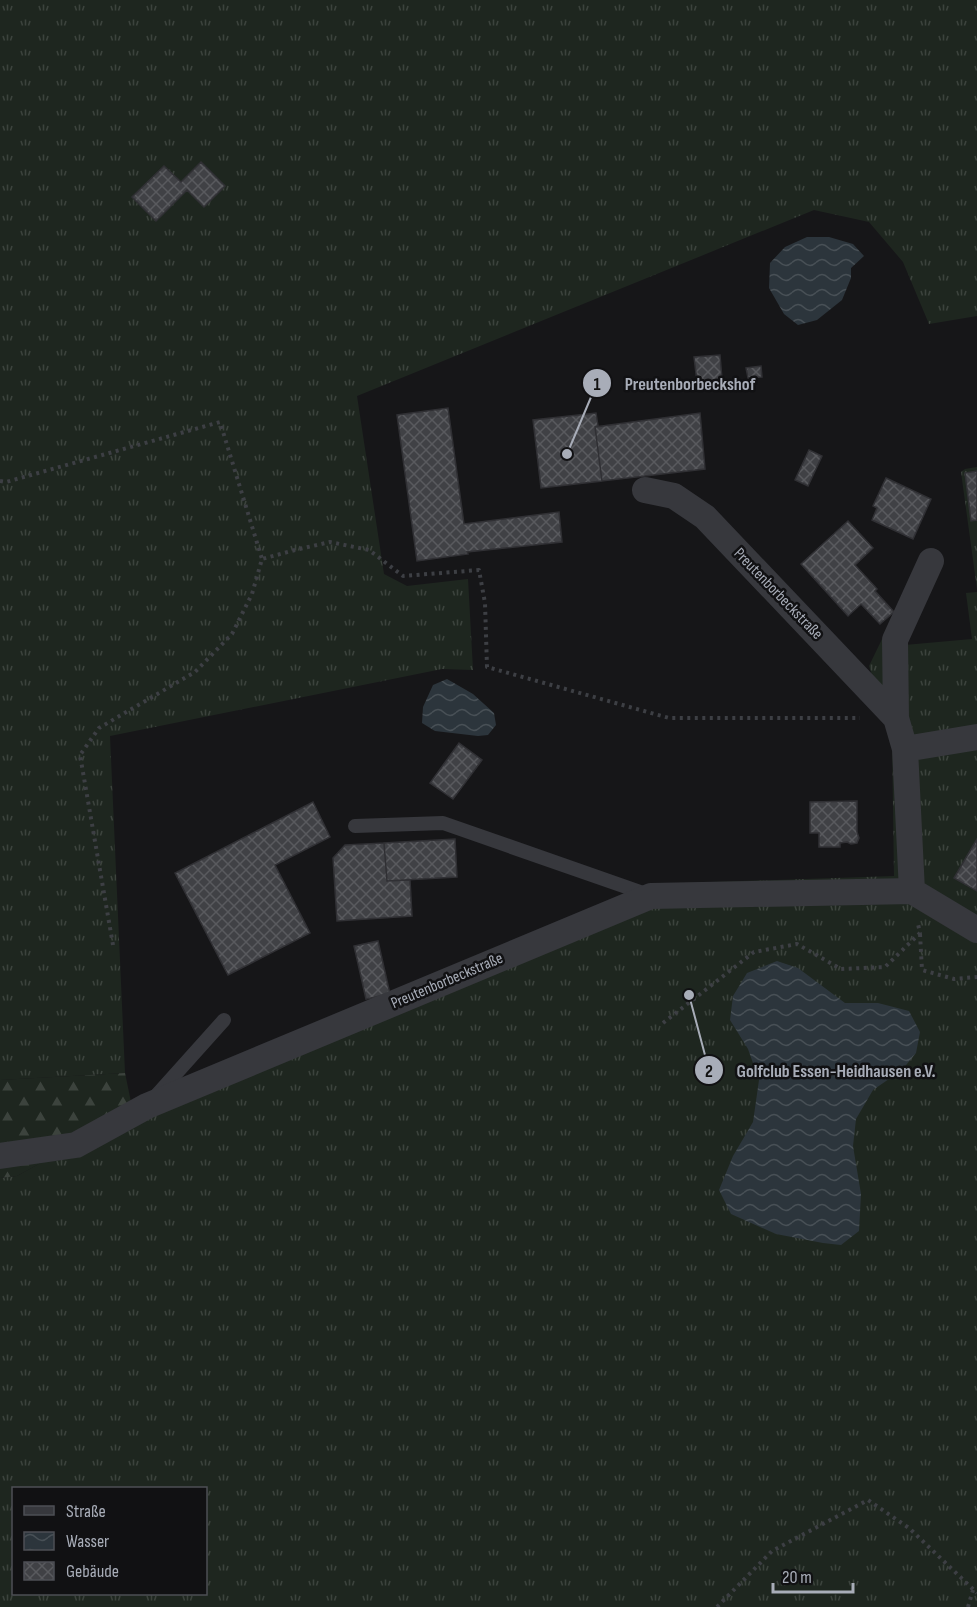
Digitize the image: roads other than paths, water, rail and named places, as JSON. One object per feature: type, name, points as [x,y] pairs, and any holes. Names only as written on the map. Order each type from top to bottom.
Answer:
[{"type":"street","name":"Preutenborbeckstraße","points":[[645,490],[674,496],[705,517],[896,718]]},
{"type":"street","name":"Preutenborbeckstraße","points":[[0,1156],[76,1145],[147,1106],[651,896],[912,891],[905,749],[896,718],[895,640],[931,561]]},
{"type":"street","points":[[905,749],[977,737]]},
{"type":"street","points":[[912,891],[977,930]]},
{"type":"lane","points":[[355,826],[443,823],[651,896]]},
{"type":"lane","points":[[147,1106],[224,1020]]},
{"type":"water","points":[[807,237],[829,237],[853,244],[864,256],[851,268],[851,278],[842,300],[817,320],[798,325],[784,314],[769,288],[770,263],[785,247]]},
{"type":"water","points":[[447,679],[473,694],[494,713],[496,725],[488,735],[435,731],[422,723],[423,707],[433,685]]},
{"type":"water","points":[[777,961],[798,968],[845,1003],[878,1003],[909,1011],[920,1032],[916,1053],[902,1070],[873,1090],[856,1119],[853,1146],[861,1194],[859,1231],[841,1245],[776,1234],[731,1214],[719,1190],[733,1156],[753,1122],[759,1080],[748,1049],[730,1020],[733,996],[747,973]]},
{"type":"place","name":"Preutenborbeckshof","points":[[567,454]]},
{"type":"place","name":"Golfclub Essen-Heidhausen e.V.","points":[[689,995]]}]
